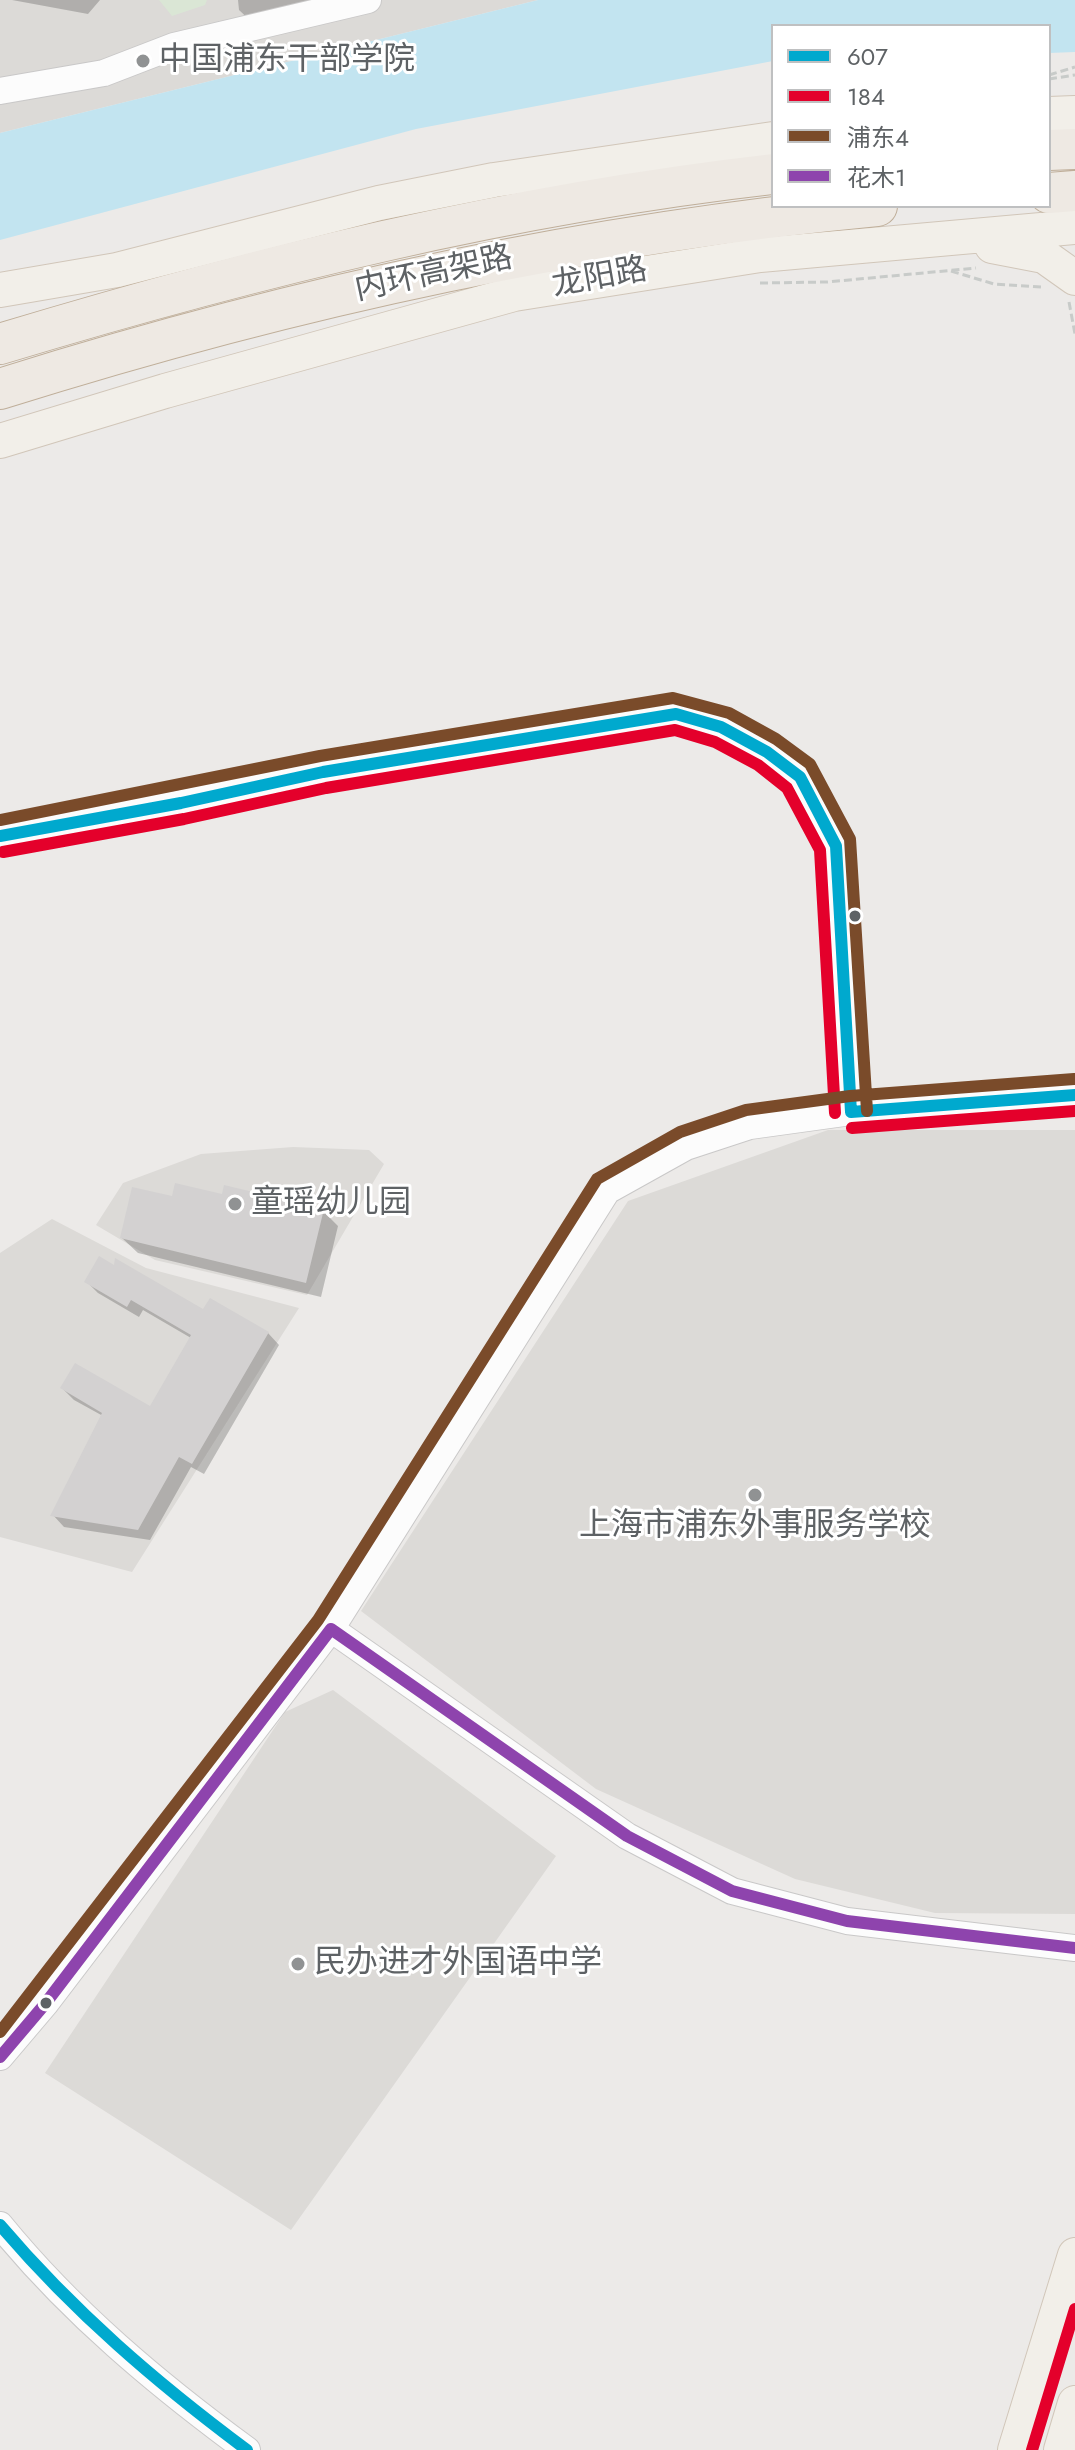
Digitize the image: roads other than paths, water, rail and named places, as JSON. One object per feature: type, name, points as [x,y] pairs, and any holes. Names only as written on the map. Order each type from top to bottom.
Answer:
[{"type":"highway","points":[[1051,150],[1075,149]]},
{"type":"highway","name":"内环高架路","points":[[0,342],[238,274],[388,238],[500,214],[771,174]]},
{"type":"highway","points":[[1051,193],[1075,191]]},
{"type":"highway","name":"内环高架路","points":[[0,389],[235,320],[394,282],[658,234],[861,208]]},
{"type":"highway","points":[[0,412],[394,282]]},
{"type":"main road","points":[[1051,114],[1075,113]]},
{"type":"main road","points":[[0,290],[117,270],[379,203],[494,180],[771,139]]},
{"type":"main road","name":"龙阳路","points":[[0,441],[165,391],[514,294],[663,268],[811,249],[1075,227]]},
{"type":"main road","points":[[811,249],[960,246],[1021,249],[1044,256],[1063,287]]},
{"type":"main road","points":[[1015,2450],[1075,2255]]},
{"type":"main road","points":[[1061,2450],[1075,2403]]},
{"type":"street","points":[[0,91],[104,73],[174,46],[368,0]]},
{"type":"street","points":[[0,836],[181,803],[323,772],[676,714],[721,727],[767,752],[800,777],[836,846],[851,1112]]},
{"type":"street","points":[[0,2057],[45,2004],[331,1629],[607,1191],[686,1147],[750,1126],[851,1112],[1075,1095]]},
{"type":"street","points":[[331,1629],[627,1836],[732,1891],[847,1921],[1075,1948]]},
{"type":"street","points":[[0,2225],[76,2309],[136,2363],[247,2450]]},
{"type":"water","points":[[538,0],[1075,0],[1075,52],[1051,53],[1051,24],[771,24],[771,61],[416,129],[0,240],[0,133]]},
{"type":"place","name":"中国浦东干部学院","points":[[143,61]]},
{"type":"place","name":"童瑶幼儿园","points":[[235,1204]]},
{"type":"place","name":"上海市浦东外事服务学校","points":[[755,1495]]},
{"type":"place","name":"民办进才外国语中学","points":[[298,1964]]}]
